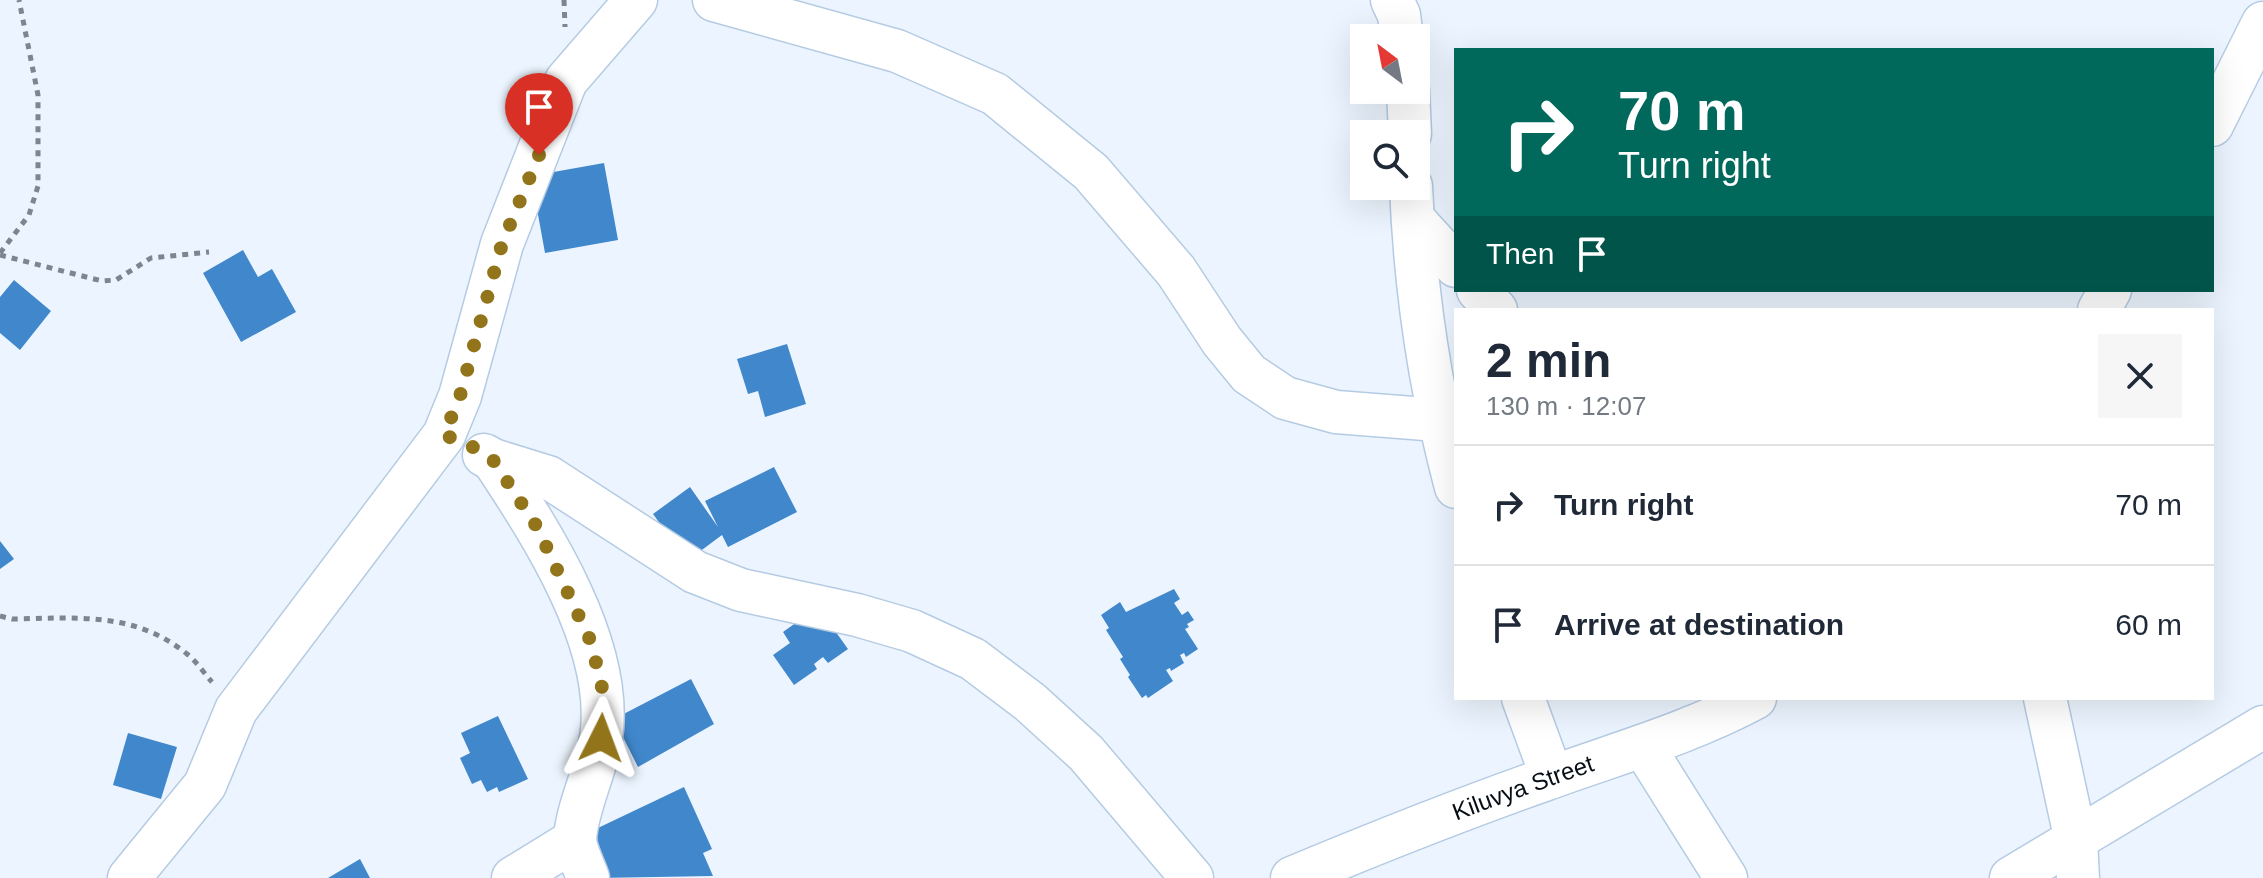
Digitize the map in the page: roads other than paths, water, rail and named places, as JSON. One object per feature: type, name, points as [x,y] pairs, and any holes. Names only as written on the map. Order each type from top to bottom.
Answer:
[{"type":"street","points":[[129,878],[205,785],[236,710],[444,435],[460,396],[502,244],[566,81],[636,0]]},
{"type":"street","points":[[714,0],[897,51],[995,94],[1091,172],[1176,271],[1222,341],[1249,374],[1285,398],[1336,412],[1438,420]]},
{"type":"street","points":[[1392,0],[1400,24]]},
{"type":"street","points":[[2214,121],[2263,23]]},
{"type":"street","points":[[1412,202],[1438,420],[1454,480]]},
{"type":"street","points":[[1412,202],[1454,263]]},
{"type":"street","points":[[1480,292],[1494,308]]},
{"type":"street","points":[[444,435],[468,444],[493,460],[548,477],[695,572],[741,590],[857,615],[912,631],[973,659],[1030,702],[1086,753],[1192,878]]},
{"type":"street","points":[[493,460],[537,527],[570,594],[591,642],[604,696],[601,738],[581,859],[513,878]]},
{"type":"street","points":[[1524,700],[1552,777]]},
{"type":"street","name":"Kiluvya Street","points":[[1292,878],[1437,817],[1720,717],[1751,700]]},
{"type":"street","points":[[2045,700],[2077,860]]},
{"type":"street","points":[[2011,878],[2077,860],[2263,727]]},
{"type":"street","points":[[1643,746],[1726,878]]}]
